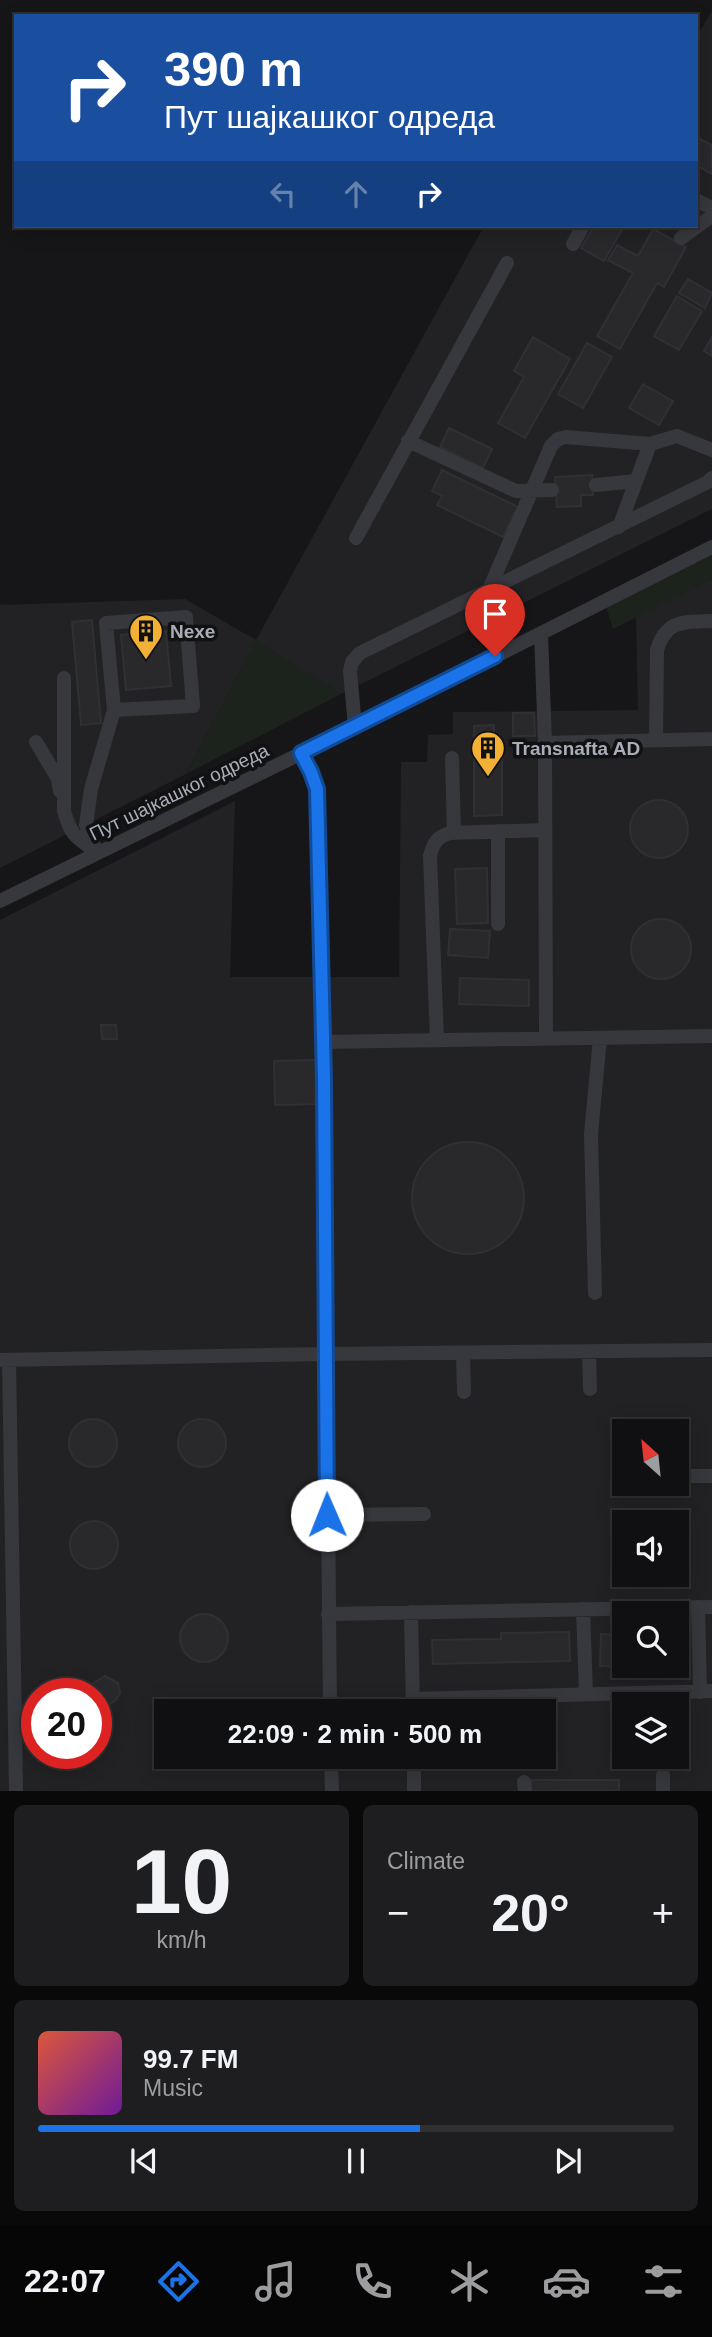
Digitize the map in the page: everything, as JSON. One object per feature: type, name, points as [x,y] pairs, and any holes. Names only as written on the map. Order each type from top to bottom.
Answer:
[{"type":"street","points":[[573,244],[582,228]]},
{"type":"street","points":[[681,238],[695,228]]},
{"type":"street","points":[[356,538],[507,263]]},
{"type":"street","points":[[488,592],[551,446],[558,439],[566,437],[650,444],[677,436],[712,450]]},
{"type":"street","points":[[408,442],[516,491],[552,490]]},
{"type":"street","points":[[619,527],[650,444]]},
{"type":"street","points":[[355,727],[350,671],[352,662],[360,653],[619,527],[712,478]]},
{"type":"street","points":[[596,485],[636,481]]},
{"type":"street","name":"Пут шајкашког одреда","points":[[0,901],[355,727],[712,547]]},
{"type":"street","points":[[500,562],[509,576],[516,578]]},
{"type":"street","points":[[97,853],[86,825],[91,789],[114,710],[106,623],[186,617],[192,706],[114,710]]},
{"type":"street","points":[[656,740],[657,650],[661,637],[670,627],[684,622],[712,621]]},
{"type":"street","points":[[541,633],[545,743],[546,1039]]},
{"type":"street","points":[[64,678],[64,811]]},
{"type":"street","points":[[545,743],[712,739]]},
{"type":"street","points":[[36,742],[58,779],[69,828],[74,836],[97,853]]},
{"type":"street","points":[[301,753],[317,789],[330,1699]]},
{"type":"street","points":[[453,758],[453,833]]},
{"type":"street","points":[[437,1040],[430,856],[432,846],[439,837],[453,833],[545,830]]},
{"type":"street","points":[[498,831],[498,924]]},
{"type":"street","points":[[322,1042],[712,1036]]},
{"type":"street","points":[[595,1293],[591,1134],[600,1038]]},
{"type":"street","points":[[16,1791],[4,1360],[712,1350]]},
{"type":"street","points":[[589,1352],[590,1389]]},
{"type":"street","points":[[463,1353],[464,1392]]},
{"type":"street","points":[[690,1476],[712,1476]]},
{"type":"street","points":[[327,1515],[424,1514]]},
{"type":"street","points":[[328,1614],[705,1607],[706,1691],[517,1699]]},
{"type":"street","points":[[583,1609],[586,1695]]},
{"type":"street","points":[[411,1612],[413,1699]]},
{"type":"street","points":[[331,1769],[332,1791]]},
{"type":"street","points":[[414,1769],[414,1791]]},
{"type":"street","points":[[663,1775],[663,1791]]},
{"type":"shaded area","points":[[712,11],[712,509],[341,694],[256,641],[186,774],[0,868],[0,605],[185,599],[256,640],[483,228],[698,228],[698,34]]},
{"type":"shaded area","points":[[712,555],[712,579],[613,629],[606,606]]},
{"type":"shaded area","points":[[712,579],[712,1791],[0,1791],[0,920],[235,801],[230,977],[399,977],[401,762],[427,762],[428,735],[453,734],[453,712],[638,710],[636,616]]},
{"type":"shaded area","points":[[256,640],[341,694],[186,774]]},
{"type":"building","points":[[698,138],[712,145],[712,174],[698,166]]},
{"type":"building","points":[[593,228],[623,228],[604,261],[581,248]]},
{"type":"building","points":[[653,229],[686,247],[664,287],[657,283],[620,349],[597,336],[633,273],[608,260],[617,245],[638,256]]},
{"type":"building","points":[[688,279],[712,293],[705,308],[679,293]]},
{"type":"building","points":[[677,296],[702,311],[679,350],[654,336]]},
{"type":"building","points":[[533,337],[570,359],[525,438],[498,423],[524,377],[514,371]]},
{"type":"building","points":[[712,337],[712,356],[704,351]]},
{"type":"building","points":[[587,343],[612,357],[583,408],[558,394]]},
{"type":"building","points":[[643,384],[673,401],[659,425],[629,408]]},
{"type":"building","points":[[449,428],[492,449],[483,468],[440,447]]},
{"type":"building","points":[[442,470],[518,507],[503,537],[437,505],[442,496],[432,491]]},
{"type":"building","points":[[592,475],[593,495],[581,495],[581,506],[557,507],[555,477]]},
{"type":"building","points":[[92,620],[101,723],[81,725],[72,622]]},
{"type":"building","name":"Nexe","points":[[166,631],[171,686],[126,690],[121,635]]},
{"type":"building","points":[[513,713],[534,713],[535,736],[513,736]]},
{"type":"building","name":"Transnafta AD","points":[[494,725],[494,740],[502,740],[502,815],[474,816],[474,726]]},
{"type":"building","points":[[659,800],[670,802],[683,813],[688,829],[686,840],[675,853],[659,858],[648,856],[635,845],[630,829],[632,818],[643,805]]},
{"type":"building","points":[[487,868],[488,923],[457,924],[455,869]]},
{"type":"building","points":[[655,919],[667,919],[686,932],[691,949],[689,961],[678,974],[667,979],[655,979],[636,966],[631,955],[631,943],[644,924]]},
{"type":"building","points":[[450,929],[490,931],[488,958],[448,955]]},
{"type":"building","points":[[460,978],[529,980],[529,1006],[459,1004]]},
{"type":"building","points":[[101,1025],[116,1025],[117,1039],[102,1039]]},
{"type":"building","points":[[316,1060],[317,1104],[275,1105],[274,1061]]},
{"type":"building","points":[[468,1142],[489,1146],[507,1159],[520,1177],[524,1198],[520,1219],[507,1237],[489,1250],[468,1254],[447,1250],[429,1237],[416,1219],[412,1198],[416,1177],[429,1159],[447,1146]]},
{"type":"building","points":[[93,1419],[110,1426],[117,1443],[110,1460],[93,1467],[76,1460],[69,1443],[76,1426]]},
{"type":"building","points":[[202,1419],[219,1426],[226,1443],[219,1460],[202,1467],[185,1460],[178,1443],[185,1426]]},
{"type":"building","points":[[94,1521],[111,1528],[118,1545],[111,1562],[94,1569],[77,1562],[70,1545],[77,1528]]},
{"type":"building","points":[[204,1614],[221,1621],[228,1638],[221,1655],[204,1662],[187,1655],[180,1638],[187,1621]]},
{"type":"building","points":[[569,1632],[570,1661],[433,1664],[432,1640],[501,1639],[501,1633]]},
{"type":"building","points":[[601,1634],[612,1634],[612,1666],[600,1666]]},
{"type":"building","points":[[112,1680],[118,1683],[120,1692],[112,1702]]},
{"type":"building","points":[[531,1780],[619,1780],[619,1791],[531,1791]]},
{"type":"place","name":"Nexe","points":[[146,661]]},
{"type":"place","name":"Transnafta AD","points":[[488,778]]},
{"type":"route","points":[[327,1515],[324,1079],[317,789],[301,753],[495,656]]}]
